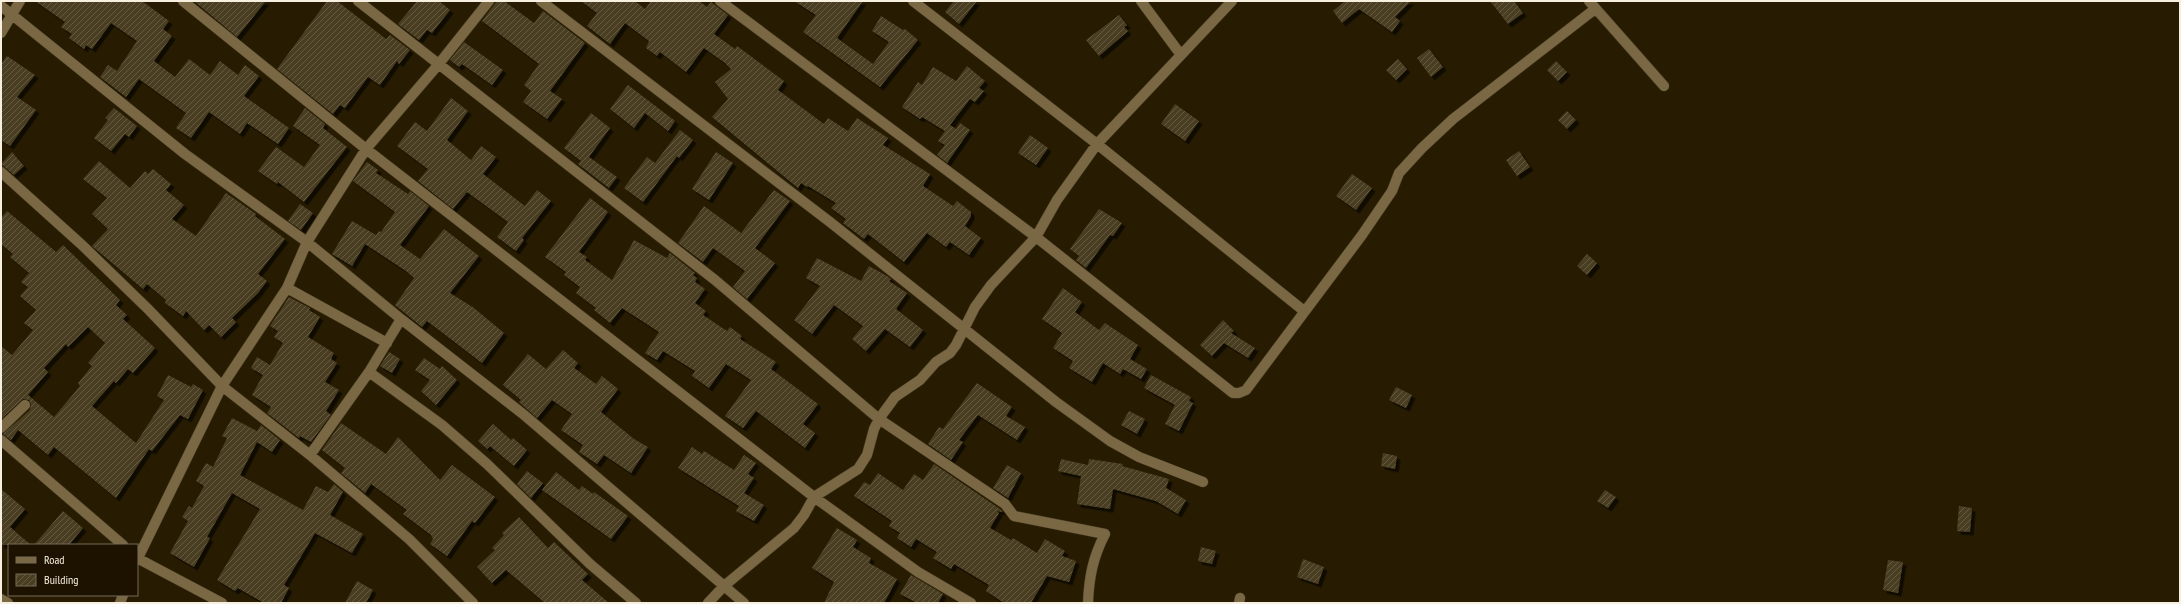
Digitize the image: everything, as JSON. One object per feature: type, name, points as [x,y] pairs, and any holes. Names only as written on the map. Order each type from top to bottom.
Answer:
[{"type":"street","points":[[1,33],[20,1]]},
{"type":"street","points":[[183,1],[366,149],[814,497],[918,572],[971,603]]},
{"type":"street","points":[[358,1],[715,280],[879,419],[1005,504],[1014,516],[1105,534],[1093,562],[1089,578],[1088,603]]},
{"type":"street","points":[[138,556],[222,386],[287,288],[308,242],[366,149],[438,65],[489,1]]},
{"type":"street","points":[[542,1],[964,327],[1056,402],[1110,441],[1139,457],[1203,482]]},
{"type":"street","points":[[720,1],[1036,237],[1233,393],[1239,393],[1246,390],[1362,235],[1392,191],[1399,173],[1422,148],[1453,119],[1592,5],[1664,86]]},
{"type":"street","points":[[913,1],[1097,144],[1304,311]]},
{"type":"street","points":[[1141,1],[1181,55]]},
{"type":"street","points":[[708,603],[724,586],[794,528],[804,515],[814,497],[858,469],[867,455],[874,429],[879,419],[895,397],[920,380],[936,362],[950,353],[975,307],[991,285],[1036,237],[1057,200],[1097,144],[1232,1]]},
{"type":"street","points":[[1,6],[185,154],[308,242],[401,319],[523,414],[744,603]]},
{"type":"street","points":[[1,172],[82,245],[148,309],[222,386],[310,455],[409,539],[473,603]]},
{"type":"street","points":[[287,288],[387,343]]},
{"type":"street","points":[[310,455],[370,372],[401,319]]},
{"type":"street","points":[[370,372],[442,425],[487,464],[573,548],[636,603]]},
{"type":"street","points":[[1,428],[25,405]]},
{"type":"street","points":[[1,440],[122,544]]},
{"type":"street","points":[[138,559],[222,603]]},
{"type":"street","points":[[1,599],[8,603]]},
{"type":"building","points":[[35,1],[142,1],[169,21],[163,29],[172,36],[154,61],[175,77],[189,59],[210,75],[220,61],[238,75],[245,65],[259,76],[244,96],[289,128],[278,144],[247,123],[240,134],[209,112],[191,138],[176,128],[186,113],[139,79],[126,97],[100,77],[108,65],[117,71],[137,41],[111,23],[92,49],[86,45],[84,49],[69,38],[72,34],[61,27],[65,22]]},
{"type":"building","points":[[194,1],[266,1],[237,37]]},
{"type":"building","points":[[327,1],[337,1],[386,39],[390,35],[410,50],[399,64],[397,61],[380,85],[368,77],[345,108],[340,105],[333,114],[277,69]]},
{"type":"building","points":[[417,1],[439,1],[450,10],[432,33],[427,30],[419,40],[398,24]]},
{"type":"building","points":[[497,1],[504,1],[534,23],[543,11],[585,43],[550,91],[562,99],[547,119],[523,102],[531,91],[524,85],[539,64],[482,21]]},
{"type":"building","points":[[581,1],[635,1],[645,9],[651,1],[699,1],[707,7],[711,2],[728,15],[714,34],[735,49],[737,46],[784,81],[778,90],[824,124],[828,118],[848,131],[857,118],[888,138],[883,145],[930,174],[923,186],[953,206],[957,201],[971,212],[971,216],[965,226],[981,238],[969,255],[950,242],[946,247],[927,233],[904,262],[868,234],[864,239],[843,223],[846,219],[831,208],[836,203],[801,183],[798,188],[712,117],[728,99],[715,82],[731,69],[725,63],[704,48],[686,72],[660,52],[657,56],[646,48],[649,41],[625,23],[610,44],[587,26],[597,13]]},
{"type":"building","points":[[794,1],[863,1],[837,38],[873,64],[889,42],[872,31],[881,16],[903,30],[905,29],[918,40],[880,87],[803,32],[816,15]]},
{"type":"building","points":[[954,1],[977,1],[959,24],[945,12]]},
{"type":"building","points":[[1345,1],[1411,1],[1395,17],[1400,21],[1392,32],[1359,9],[1342,23],[1333,11]]},
{"type":"building","points":[[1490,1],[1514,1],[1523,13],[1508,24]]},
{"type":"building","points":[[1119,15],[1127,25],[1124,27],[1128,31],[1099,56],[1086,40]]},
{"type":"building","points":[[464,42],[503,70],[492,85],[462,64],[459,67],[450,60]]},
{"type":"building","points":[[1429,49],[1443,67],[1431,77],[1417,58]]},
{"type":"building","points":[[7,56],[35,75],[17,97],[36,110],[10,146],[1,140],[1,64]]},
{"type":"building","points":[[1398,59],[1407,69],[1396,80],[1386,70]]},
{"type":"building","points":[[1556,61],[1567,72],[1558,81],[1547,70]]},
{"type":"building","points":[[967,66],[985,81],[979,88],[984,91],[975,102],[970,99],[950,125],[956,129],[960,123],[970,130],[947,163],[937,155],[945,145],[938,141],[945,131],[922,117],[920,119],[902,107],[918,82],[922,85],[933,67],[956,81]]},
{"type":"building","points":[[628,85],[675,121],[668,131],[645,113],[634,128],[610,109]]},
{"type":"building","points":[[451,98],[468,111],[447,140],[471,160],[481,146],[496,157],[483,174],[525,206],[537,190],[551,201],[522,238],[524,240],[516,251],[497,237],[508,222],[467,192],[453,209],[418,181],[428,169],[397,146],[415,122],[427,131]]},
{"type":"building","points":[[1175,104],[1199,121],[1185,141],[1161,124]]},
{"type":"building","points":[[114,108],[137,126],[129,137],[125,134],[111,151],[94,138],[108,120],[105,118]]},
{"type":"building","points":[[305,108],[325,124],[323,128],[347,147],[304,202],[278,182],[277,184],[258,171],[276,147],[304,167],[320,145],[293,126]]},
{"type":"building","points":[[1567,111],[1576,120],[1567,129],[1558,120]]},
{"type":"building","points":[[591,113],[610,128],[589,157],[617,177],[609,188],[578,164],[581,161],[564,148]]},
{"type":"building","points":[[680,130],[693,140],[679,158],[677,156],[643,202],[624,188],[647,157],[655,163]]},
{"type":"building","points":[[1030,135],[1048,148],[1036,165],[1018,153]]},
{"type":"building","points":[[1519,151],[1530,167],[1517,176],[1506,160]]},
{"type":"building","points":[[12,152],[24,166],[14,175],[1,164]]},
{"type":"building","points":[[716,152],[733,163],[709,200],[692,189]]},
{"type":"building","points":[[99,161],[130,188],[145,171],[148,174],[153,169],[171,184],[166,190],[184,205],[172,219],[196,236],[226,193],[256,214],[255,216],[285,239],[258,274],[267,281],[258,293],[232,318],[236,322],[221,337],[209,325],[204,330],[186,311],[183,316],[165,303],[166,300],[147,284],[143,289],[92,246],[108,229],[92,214],[107,198],[83,179]]},
{"type":"building","points":[[367,162],[378,170],[376,173],[408,194],[410,191],[429,206],[400,245],[420,259],[444,229],[479,256],[450,293],[474,308],[504,333],[482,363],[427,321],[422,327],[395,305],[414,278],[406,271],[365,244],[352,266],[332,254],[352,221],[376,235],[379,231],[381,232],[395,212],[353,181]]},
{"type":"building","points":[[1352,174],[1372,188],[1356,210],[1336,196]]},
{"type":"building","points":[[774,190],[790,201],[755,248],[775,263],[747,299],[733,287],[745,271],[713,248],[703,262],[678,243],[704,206],[741,233]]},
{"type":"building","points":[[590,198],[608,212],[579,252],[587,257],[585,260],[612,280],[634,240],[667,258],[670,253],[695,273],[693,275],[697,278],[695,282],[705,289],[695,303],[706,311],[703,315],[727,331],[730,327],[742,336],[740,339],[776,362],[771,369],[818,404],[803,424],[815,433],[805,448],[756,411],[743,428],[725,416],[751,380],[726,364],[709,388],[692,376],[695,371],[663,351],[657,360],[645,353],[659,332],[622,308],[610,323],[594,310],[596,308],[576,293],[580,287],[564,275],[566,272],[545,257]]},
{"type":"building","points":[[300,204],[313,213],[301,230],[288,221]]},
{"type":"building","points":[[1099,209],[1122,223],[1113,236],[1110,235],[1086,268],[1076,260],[1079,256],[1070,249]]},
{"type":"building","points":[[7,211],[56,252],[63,245],[120,300],[116,305],[127,315],[123,319],[155,348],[133,373],[128,369],[116,383],[114,381],[92,406],[136,443],[164,400],[157,396],[168,375],[191,387],[193,384],[203,390],[188,419],[180,415],[152,451],[149,449],[116,498],[54,447],[48,455],[18,430],[11,440],[3,434],[30,410],[31,404],[29,400],[23,399],[1,419],[1,346],[12,355],[33,330],[24,323],[36,310],[20,296],[28,287],[21,282],[29,273],[10,257],[13,254],[1,244],[1,218]],"holes":[[[88,327],[105,343],[88,363],[92,366],[78,383],[80,386],[54,417],[28,395],[48,372],[44,368],[66,344],[68,347]]]},
{"type":"building","points":[[1587,254],[1597,263],[1587,275],[1577,266]]},
{"type":"building","points":[[817,258],[861,281],[869,266],[887,276],[891,279],[889,281],[907,293],[896,309],[923,330],[910,347],[885,329],[866,351],[852,339],[863,326],[834,305],[812,334],[794,320],[820,286],[806,278]]},
{"type":"building","points":[[1063,288],[1082,302],[1075,312],[1099,330],[1105,323],[1138,345],[1130,359],[1147,369],[1141,379],[1123,369],[1120,374],[1103,363],[1092,382],[1069,368],[1073,361],[1053,348],[1062,333],[1042,319]]},
{"type":"building","points":[[289,297],[310,308],[309,310],[320,317],[308,337],[334,353],[331,359],[337,363],[325,382],[339,390],[326,411],[331,415],[311,442],[300,436],[299,438],[267,413],[271,407],[252,395],[263,375],[251,368],[257,357],[270,365],[283,343],[274,337],[278,331],[270,326]]},
{"type":"building","points":[[1223,320],[1234,331],[1231,333],[1255,348],[1248,358],[1224,343],[1212,356],[1200,345]]},
{"type":"building","points":[[563,350],[578,363],[574,368],[596,384],[602,376],[618,389],[601,412],[634,439],[648,447],[631,473],[604,455],[597,464],[579,452],[583,445],[561,430],[572,414],[552,400],[537,418],[519,402],[521,400],[503,385],[528,354],[546,369]]},
{"type":"building","points":[[389,352],[400,359],[392,373],[380,366]]},
{"type":"building","points":[[424,358],[440,369],[442,366],[457,380],[436,405],[421,391],[430,380],[415,370]]},
{"type":"building","points":[[1151,375],[1191,397],[1189,401],[1193,403],[1179,431],[1165,424],[1175,405],[1144,388]]},
{"type":"building","points":[[977,383],[1012,407],[1006,416],[1025,427],[1017,440],[978,415],[959,440],[963,442],[951,460],[928,444],[939,427],[943,429]]},
{"type":"building","points":[[1396,387],[1412,395],[1406,408],[1389,400]]},
{"type":"building","points":[[1129,411],[1145,419],[1137,434],[1121,425]]},
{"type":"building","points":[[232,418],[257,431],[261,425],[280,440],[272,452],[257,442],[240,475],[303,510],[316,486],[328,492],[334,484],[343,492],[330,515],[363,534],[352,553],[315,533],[284,585],[289,588],[281,603],[264,603],[238,588],[235,591],[217,580],[260,509],[232,493],[207,537],[210,538],[194,567],[170,553],[188,521],[182,517],[189,506],[192,508],[204,486],[196,481],[206,463],[213,467],[227,438],[222,436]]},
{"type":"building","points":[[341,423],[386,454],[398,437],[440,480],[452,465],[495,497],[475,523],[472,521],[447,556],[430,544],[433,539],[431,535],[403,514],[407,510],[371,484],[365,493],[341,473],[345,468],[322,450]]},
{"type":"building","points":[[493,424],[511,440],[513,438],[527,450],[514,466],[490,446],[487,449],[478,441]]},
{"type":"building","points":[[692,447],[702,454],[704,451],[734,470],[744,455],[756,463],[748,474],[754,478],[744,493],[764,505],[754,521],[736,511],[739,506],[678,468]]},
{"type":"building","points":[[1383,453],[1397,456],[1395,469],[1381,466]]},
{"type":"building","points":[[1061,459],[1088,465],[1089,459],[1123,464],[1122,466],[1169,479],[1166,488],[1186,500],[1178,514],[1156,501],[1113,489],[1110,509],[1077,504],[1081,476],[1058,471]]},
{"type":"building","points":[[934,464],[1003,512],[997,511],[999,513],[990,528],[1011,540],[1013,538],[1037,553],[1045,539],[1065,551],[1062,556],[1076,561],[1069,582],[1047,576],[1031,603],[1004,603],[986,591],[989,585],[954,564],[951,569],[933,558],[937,552],[916,539],[911,547],[897,538],[900,533],[889,526],[892,521],[854,496],[864,482],[870,485],[878,473],[903,490],[914,474],[923,480]]},
{"type":"building","points":[[1007,465],[1021,473],[1008,498],[993,488]]},
{"type":"building","points":[[527,471],[543,483],[531,498],[517,484]]},
{"type":"building","points":[[556,472],[579,490],[582,486],[593,494],[594,492],[628,516],[611,539],[542,490]]},
{"type":"building","points":[[1,489],[25,509],[10,527],[30,544],[1,545]]},
{"type":"building","points":[[1605,490],[1616,497],[1608,508],[1597,501]]},
{"type":"building","points":[[1959,506],[1972,508],[1970,532],[1957,531]]},
{"type":"building","points":[[63,511],[83,528],[70,544],[35,544]]},
{"type":"building","points":[[519,517],[548,548],[554,542],[588,574],[582,580],[609,603],[545,603],[506,570],[492,583],[477,567],[495,550],[492,548],[504,535],[502,533]]},
{"type":"building","points":[[837,528],[857,540],[853,547],[871,558],[869,563],[897,579],[884,603],[824,603],[834,582],[812,568]]},
{"type":"building","points":[[1201,547],[1216,551],[1212,564],[1198,561]]},
{"type":"building","points":[[1303,559],[1324,567],[1318,584],[1297,577]]},
{"type":"building","points":[[1888,560],[1903,562],[1898,593],[1883,590]]},
{"type":"building","points":[[911,575],[943,594],[938,603],[917,603],[900,594]]},
{"type":"building","points":[[357,581],[373,590],[366,603],[345,603]]}]
